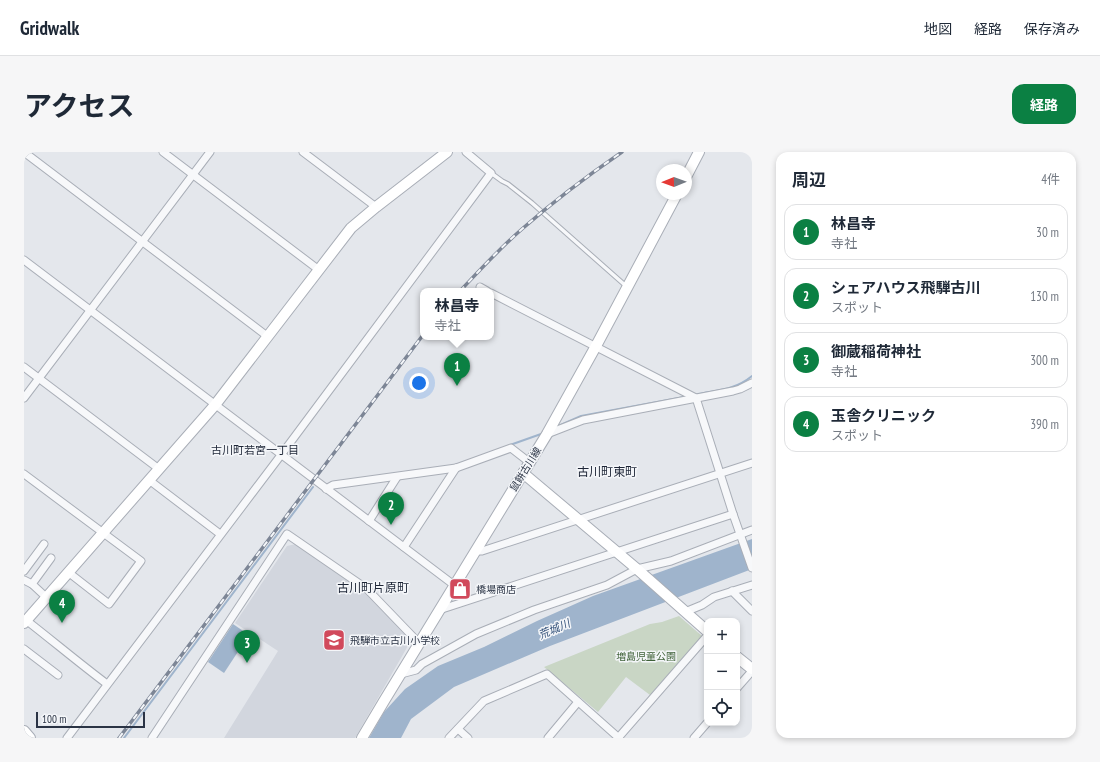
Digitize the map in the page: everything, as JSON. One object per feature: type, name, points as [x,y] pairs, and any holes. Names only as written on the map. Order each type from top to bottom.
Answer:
[{"type":"street","points":[[24,152],[267,336]]},
{"type":"street","points":[[162,152],[319,270]]},
{"type":"street","points":[[24,398],[210,152]]},
{"type":"street","points":[[303,152],[376,207]]},
{"type":"street","points":[[107,684],[73,659],[60,646],[25,621],[47,598],[68,572],[215,405],[351,228],[447,152]]},
{"type":"street","points":[[67,738],[281,455],[491,173],[466,152]]},
{"type":"street","points":[[692,165],[699,152]]},
{"type":"street","name":"鼠餅古川線","points":[[362,738],[547,434],[674,200]]},
{"type":"street","points":[[24,260],[454,586]]},
{"type":"street","points":[[494,295],[696,398],[733,514],[751,564]]},
{"type":"street","points":[[24,367],[159,469]]},
{"type":"street","points":[[547,434],[583,420],[740,389],[752,383]]},
{"type":"street","points":[[326,489],[333,485],[456,468],[511,448],[529,462]]},
{"type":"street","points":[[475,551],[482,551],[752,463]]},
{"type":"street","points":[[404,547],[456,468]]},
{"type":"street","points":[[523,473],[704,628]]},
{"type":"street","points":[[24,474],[141,561],[109,604],[68,572]]},
{"type":"street","points":[[369,521],[397,477]]},
{"type":"street","points":[[149,480],[220,534]]},
{"type":"street","points":[[439,610],[733,514]]},
{"type":"street","points":[[401,674],[416,670],[422,664],[476,634],[534,610],[607,585],[638,571],[727,541],[752,530]]},
{"type":"street","points":[[152,738],[287,534],[367,589],[419,643]]},
{"type":"street","points":[[24,571],[44,544]]},
{"type":"street","points":[[32,584],[51,558]]},
{"type":"street","points":[[24,580],[32,584],[47,598]]},
{"type":"street","points":[[685,612],[702,605],[714,597],[732,590],[752,585]]},
{"type":"street","points":[[732,590],[752,611]]},
{"type":"street","points":[[449,738],[484,701],[547,674],[619,738],[704,639]]},
{"type":"street","points":[[24,649],[58,675]]},
{"type":"street","points":[[740,660],[752,670],[740,684]]},
{"type":"street","points":[[548,738],[578,702]]},
{"type":"street","points":[[694,738],[704,726]]},
{"type":"street","points":[[458,729],[468,738]]},
{"type":"street","points":[[24,731],[30,738]]},
{"type":"lane","points":[[491,173],[532,203],[627,287]]},
{"type":"shaded area","name":"飛騨市立古川小学校","points":[[296,544],[362,588],[409,636],[409,644],[355,738],[224,738],[278,651],[235,623],[287,546]]},
{"type":"green space","name":"増島児童公園","points":[[679,616],[702,636],[650,695],[626,677],[598,712],[544,667],[650,624],[662,622]]},
{"type":"water","name":"荒城川","points":[[752,539],[752,569],[550,646],[454,687],[411,719],[401,738],[369,738],[384,712],[405,689],[438,666],[484,647],[593,596]]},
{"type":"water","points":[[233,624],[249,635],[224,673],[208,662]]},
{"type":"waterway","points":[[698,394],[733,387],[746,381],[752,376]]},
{"type":"waterway","points":[[556,427],[581,416],[684,397]]},
{"type":"waterway","points":[[510,445],[541,434]]},
{"type":"waterway","points":[[124,738],[313,487]]},
{"type":"railway","points":[[463,288],[490,259],[534,219],[571,189],[622,152]]},
{"type":"railway","points":[[119,738],[420,339]]},
{"type":"place","name":"林昌寺","points":[[457,386]]},
{"type":"place","name":"シェアハウス飛騨古川","points":[[391,525]]},
{"type":"place","name":"橋場商店","points":[[460,589]]},
{"type":"place","name":"玉舎クリニック","points":[[62,623]]},
{"type":"place","name":"飛騨市立古川小学校","points":[[334,640]]},
{"type":"place","name":"御蔵稲荷神社","points":[[247,663]]},
{"type":"district","name":"古川町若宮一丁目","points":[[255,450]]},
{"type":"district","name":"古川町東町","points":[[607,472]]},
{"type":"district","name":"古川町片原町","points":[[373,588]]}]
